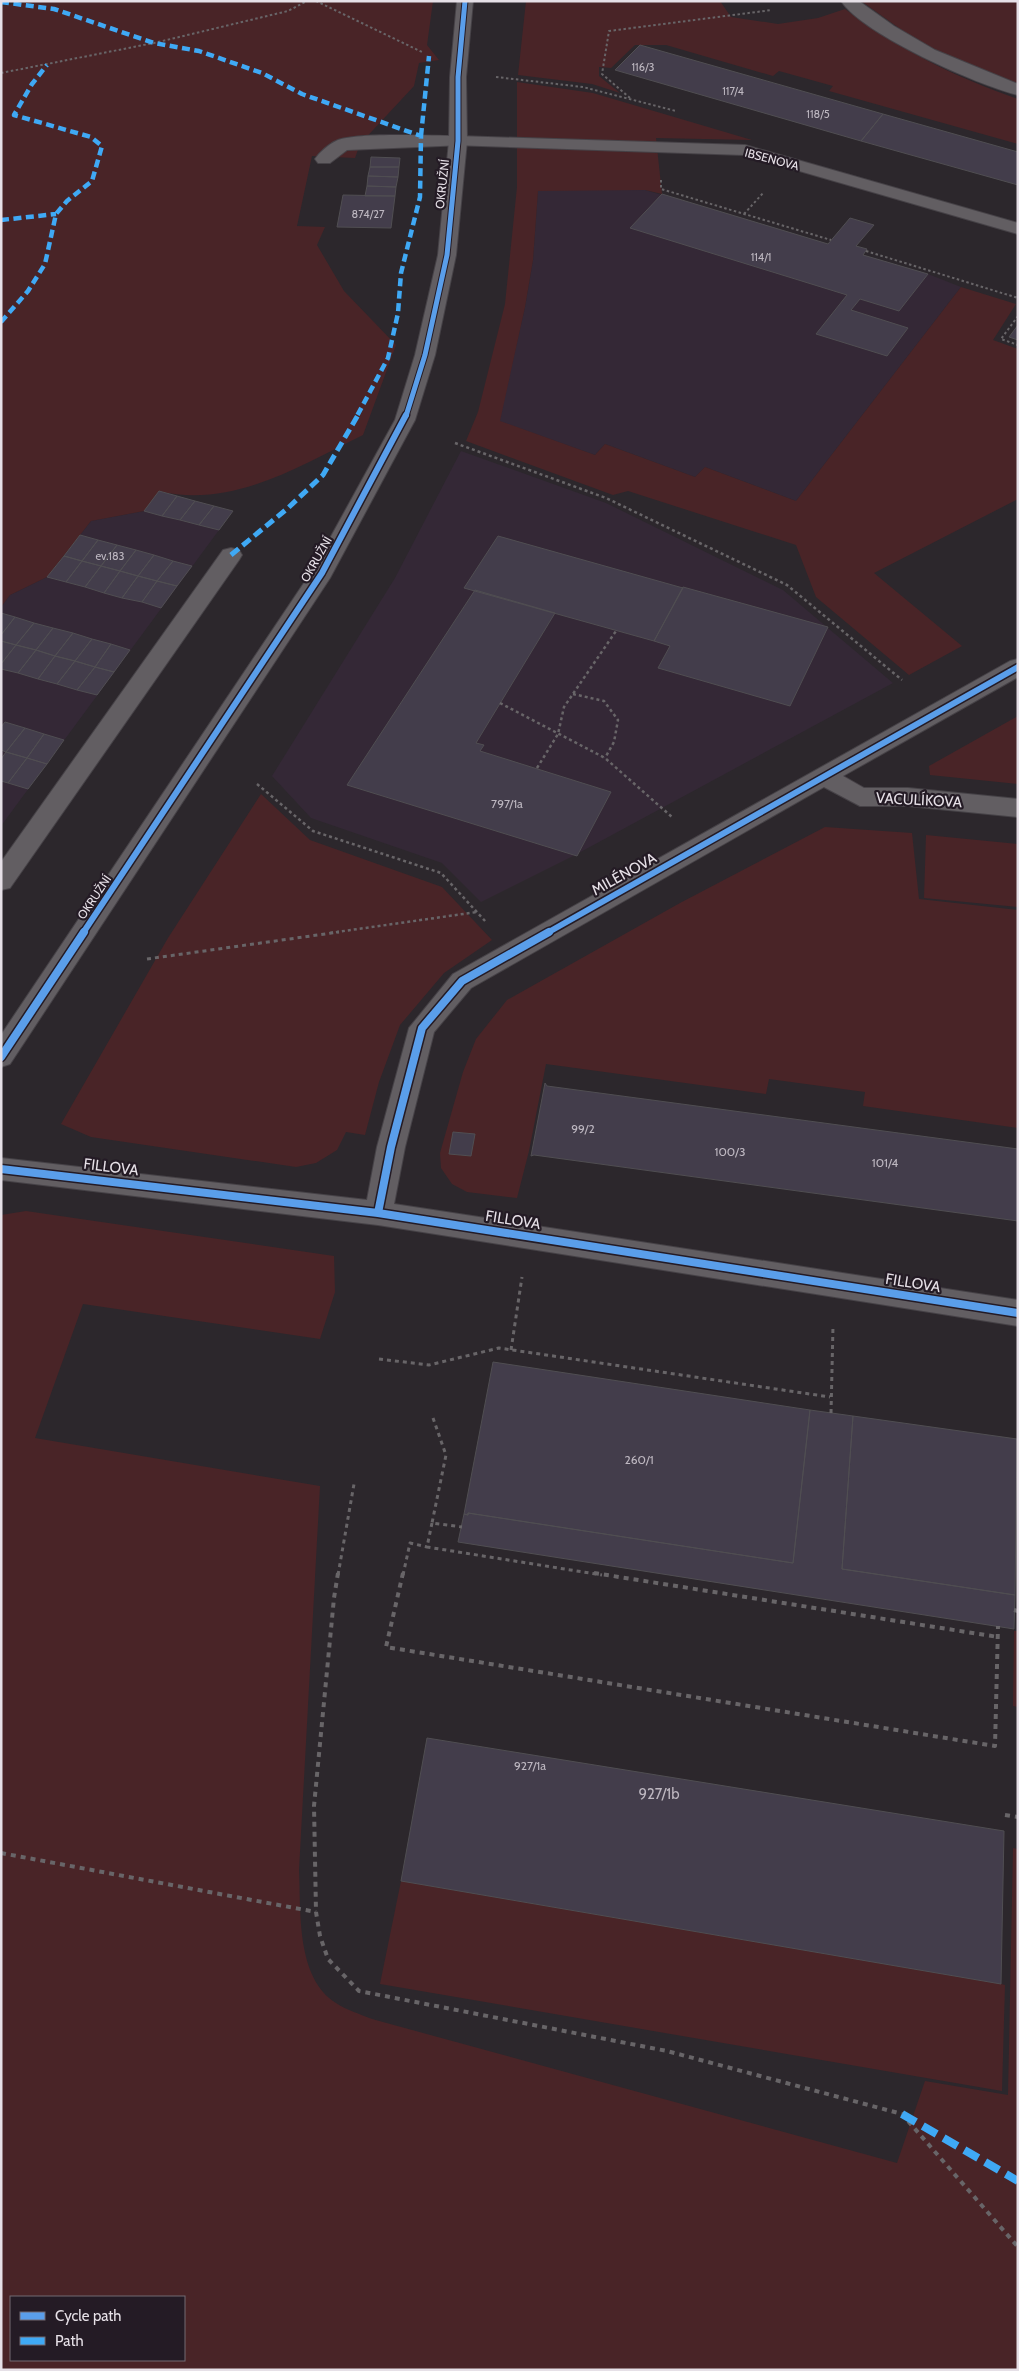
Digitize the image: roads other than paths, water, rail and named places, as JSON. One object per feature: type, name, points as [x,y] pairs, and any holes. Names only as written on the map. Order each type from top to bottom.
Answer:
[{"type":"street","name":"OKRUŽNÍ","points":[[1,1057],[322,573],[405,420],[425,355],[446,255],[458,141],[458,77],[465,1]]},
{"type":"street","points":[[849,1],[873,21],[906,43],[948,64],[1018,90]]},
{"type":"street","name":"IBSENOVA","points":[[324,159],[342,145],[378,141],[458,141],[744,150],[1018,229]]},
{"type":"street","points":[[1,881],[231,555]]},
{"type":"street","name":"MILÉNOVA","points":[[378,1213],[391,1147],[422,1028],[462,981],[1018,667]]},
{"type":"street","name":"VACULÍKOVA","points":[[826,777],[860,797],[908,797],[1018,808]]},
{"type":"street","name":"FILLOVA","points":[[1,1169],[378,1213],[1018,1313]]}]
